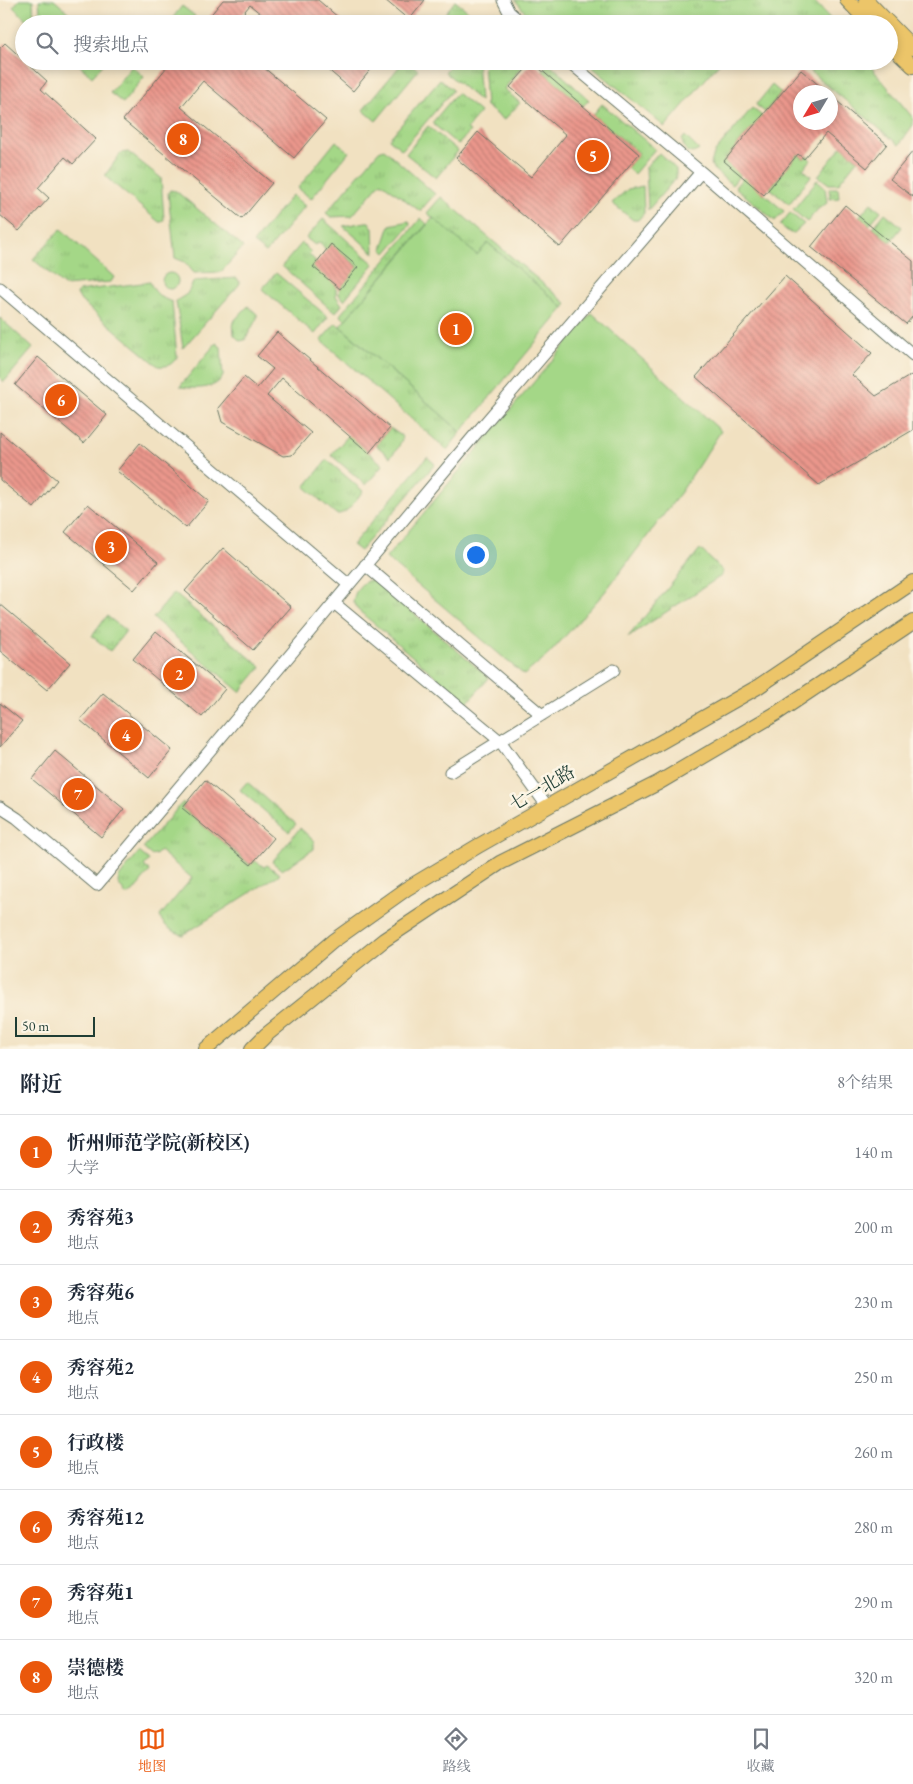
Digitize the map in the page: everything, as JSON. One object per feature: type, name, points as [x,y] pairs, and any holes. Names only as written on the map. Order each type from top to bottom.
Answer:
[{"type":"main road","points":[[847,0],[861,15]]},
{"type":"main road","points":[[866,0],[881,15]]},
{"type":"main road","points":[[898,33],[913,48]]},
{"type":"main road","points":[[898,52],[913,66]]},
{"type":"main road","name":"七一北路","points":[[213,1047],[333,941],[398,895],[478,846],[756,688],[913,582]]},
{"type":"main road","points":[[252,1049],[266,1035],[384,940],[500,863],[658,783],[778,714],[913,622]]},
{"type":"street","points":[[502,0],[512,15]]},
{"type":"street","points":[[579,70],[701,172],[913,355]]},
{"type":"street","points":[[0,807],[17,818],[97,885],[472,437],[701,172]]},
{"type":"street","points":[[0,288],[349,585]]},
{"type":"street","points":[[366,565],[542,714]]},
{"type":"street","points":[[334,603],[500,740],[548,806]]},
{"type":"street","points":[[450,772],[614,670]]},
{"type":"green space","points":[[19,0],[33,0],[34,15],[21,15],[13,7]]},
{"type":"green space","points":[[39,0],[54,0],[68,12],[66,15],[40,15]]},
{"type":"green space","points":[[515,0],[813,0],[827,15],[529,15]]},
{"type":"green space","points":[[455,1],[468,11],[465,15],[444,15]]},
{"type":"green space","points":[[182,6],[194,15],[175,15]]},
{"type":"green space","points":[[85,70],[98,70],[92,77]]},
{"type":"green space","points":[[129,70],[136,70],[144,77],[123,103],[110,93]]},
{"type":"green space","points":[[396,70],[418,70],[376,121],[363,110]]},
{"type":"green space","points":[[447,70],[478,70],[480,101],[445,72]]},
{"type":"green space","points":[[484,70],[519,70],[504,89],[520,103],[504,120],[486,106]]},
{"type":"green space","points":[[557,70],[589,100],[583,106],[542,71]]},
{"type":"green space","points":[[596,70],[713,70],[665,127]]},
{"type":"green space","points":[[809,70],[873,70],[913,118],[913,125],[899,145],[838,94],[838,85],[827,85]]},
{"type":"green space","points":[[440,79],[453,90],[402,150],[389,139]]},
{"type":"green space","points":[[772,85],[781,93],[765,112],[756,105]]},
{"type":"green space","points":[[457,93],[480,112],[467,129],[470,131],[458,145],[432,123]]},
{"type":"green space","points":[[602,104],[655,149],[634,174],[627,168],[639,153],[593,115]]},
{"type":"green space","points":[[752,108],[762,116],[724,161],[740,175],[732,185],[713,169],[711,163],[715,152]]},
{"type":"green space","points":[[428,126],[458,151],[436,178],[406,154]]},
{"type":"green space","points":[[685,136],[699,150],[690,153],[684,147],[682,140]]},
{"type":"green space","points":[[336,141],[349,152],[311,199],[298,188]]},
{"type":"green space","points":[[842,146],[857,160],[838,184],[829,184],[818,176]]},
{"type":"green space","points":[[384,149],[435,194],[420,211],[381,182],[352,216],[331,217],[326,213],[379,151]]},
{"type":"green space","points":[[128,152],[161,178],[164,219],[162,222],[159,222],[106,177],[106,174],[121,153]]},
{"type":"green space","points":[[659,153],[676,169],[676,178],[648,210],[646,167]]},
{"type":"green space","points":[[798,154],[804,159],[807,156],[811,160],[803,169],[811,176],[789,204],[770,188]]},
{"type":"green space","points":[[744,177],[784,211],[775,221],[735,187]]},
{"type":"green space","points":[[817,180],[825,187],[827,203],[818,209],[807,222],[793,210]]},
{"type":"green space","points":[[643,186],[644,213],[638,220],[633,220],[612,203],[628,189]]},
{"type":"green space","points":[[829,188],[838,188],[839,198],[830,199]]},
{"type":"green space","points":[[170,190],[176,191],[243,247],[221,272],[194,273],[185,262],[175,258],[168,193]]},
{"type":"green space","points":[[292,195],[305,206],[266,253],[253,243]]},
{"type":"green space","points":[[441,197],[567,304],[564,308],[488,243],[477,255],[427,213]]},
{"type":"green space","points":[[871,203],[881,211],[869,225],[859,217]]},
{"type":"green space","points":[[790,213],[804,224],[794,233],[790,233],[780,225]]},
{"type":"green space","points":[[885,213],[902,227],[890,242],[873,228]]},
{"type":"green space","points":[[421,218],[427,224],[345,320],[340,315]]},
{"type":"green space","points":[[433,218],[477,255],[488,243],[564,308],[461,432],[340,326]]},
{"type":"green space","points":[[323,219],[374,264],[344,300],[339,294],[340,289],[358,266],[331,244],[327,250],[319,243],[315,245],[306,238]]},
{"type":"green space","points":[[409,221],[410,225],[386,253],[382,249],[390,225]]},
{"type":"green space","points":[[369,222],[373,228],[374,253],[343,226]]},
{"type":"green space","points":[[61,229],[114,277],[111,282],[64,286],[33,259]]},
{"type":"green space","points":[[302,243],[311,252],[309,254],[316,262],[313,267],[336,285],[336,296],[342,305],[335,313],[282,266]]},
{"type":"green space","points":[[170,273],[178,281],[170,289],[162,281]]},
{"type":"green space","points":[[276,273],[328,317],[315,334],[262,289]]},
{"type":"green space","points":[[237,278],[240,283],[238,286],[183,348],[176,301],[187,294],[194,281]]},
{"type":"green space","points":[[150,282],[158,295],[172,302],[177,357],[167,366],[158,366],[81,301],[77,294],[79,291]]},
{"type":"green space","points":[[248,306],[257,314],[257,318],[245,340],[240,341],[234,335],[233,322]]},
{"type":"green space","points":[[592,313],[721,431],[681,492],[604,593],[549,654],[524,675],[386,558]]},
{"type":"green space","points":[[0,318],[33,348],[4,382],[0,378]]},
{"type":"green space","points":[[336,323],[461,432],[447,450],[321,340]]},
{"type":"green space","points":[[216,343],[221,347],[223,376],[220,381],[205,387],[181,387],[181,385]]},
{"type":"green space","points":[[390,428],[403,437],[398,448],[390,457],[376,445]]},
{"type":"green space","points":[[349,435],[383,465],[366,485],[331,455]]},
{"type":"green space","points":[[427,457],[435,464],[360,551],[352,545]]},
{"type":"green space","points":[[327,460],[363,491],[348,509],[340,514],[336,514],[305,487]]},
{"type":"green space","points":[[700,549],[723,571],[721,576],[628,637]]},
{"type":"green space","points":[[369,580],[376,581],[489,678],[467,703],[358,610],[353,602],[355,594],[360,586]]},
{"type":"green space","points":[[174,593],[261,667],[240,692],[153,618]]},
{"type":"green space","points":[[107,616],[126,631],[110,651],[92,636]]},
{"type":"green space","points":[[247,782],[296,824],[289,832],[240,790]]},
{"type":"green space","points":[[183,802],[185,804],[182,808],[250,865],[255,861],[264,867],[267,865],[280,874],[183,935],[166,926],[160,916],[192,878],[160,851],[152,856],[143,848]]},
{"type":"green space","points":[[300,828],[314,841],[314,849],[282,870],[272,862]]},
{"type":"green space","points":[[139,852],[149,860],[144,866],[150,871],[133,892],[126,895],[118,883],[119,877]]},
{"type":"building","points":[[223,0],[318,0],[336,15],[262,15],[250,5],[242,15],[210,15]]},
{"type":"building","points":[[385,0],[425,0],[413,15],[403,15]]},
{"type":"building","points":[[5,43],[15,52],[15,70],[35,70],[47,81],[41,89],[96,139],[73,164],[65,157],[38,188],[49,198],[19,231],[0,215],[0,48]]},
{"type":"building","points":[[165,70],[267,70],[326,120],[294,158],[203,81],[181,107],[272,183],[242,219],[123,120]]},
{"type":"building","points":[[328,70],[370,70],[353,91]]},
{"type":"building","points":[[525,70],[541,70],[639,154],[560,247],[456,158],[478,132],[531,177],[566,135],[510,87]]},
{"type":"building","points":[[801,70],[819,85],[793,85],[793,130],[838,130],[838,102],[887,144],[867,168],[826,133],[804,159],[798,154],[764,195],[724,161]]},
{"type":"building","points":[[913,151],[913,197],[890,179]]},
{"type":"building","points":[[845,205],[913,261],[913,316],[906,324],[811,247]]},
{"type":"building","points":[[331,244],[358,267],[340,289],[313,267]]},
{"type":"building","points":[[785,276],[872,353],[852,375],[876,396],[913,374],[913,430],[819,485],[696,377]]},
{"type":"building","points":[[277,332],[390,428],[369,453],[282,378],[267,396],[311,433],[292,455],[283,456],[222,422],[218,408],[244,377],[257,388],[273,369],[257,356]]},
{"type":"building","points":[[38,357],[107,415],[84,443],[15,385]]},
{"type":"building","points":[[0,432],[57,480],[34,508],[0,480]]},
{"type":"building","points":[[140,443],[209,501],[186,528],[117,471]]},
{"type":"building","points":[[88,504],[158,562],[134,590],[65,532]]},
{"type":"building","points":[[223,548],[291,607],[253,650],[185,591]]},
{"type":"building","points":[[0,604],[70,663],[47,690],[0,651]]},
{"type":"building","points":[[156,631],[225,689],[202,717],[133,659]]},
{"type":"building","points":[[103,693],[172,750],[149,778],[80,720]]},
{"type":"building","points":[[0,703],[22,721],[0,747]]},
{"type":"building","points":[[55,751],[124,809],[101,837],[32,779]]},
{"type":"building","points":[[205,780],[274,838],[251,865],[182,808]]},
{"type":"place","name":"崇德楼","points":[[183,139]]},
{"type":"place","name":"行政楼","points":[[593,156]]},
{"type":"place","name":"忻州师范学院(新校区)","points":[[456,329]]},
{"type":"place","name":"秀容苑12","points":[[61,400]]},
{"type":"place","name":"秀容苑6","points":[[111,547]]},
{"type":"place","name":"秀容苑3","points":[[179,674]]},
{"type":"place","name":"秀容苑2","points":[[126,735]]},
{"type":"place","name":"秀容苑1","points":[[78,794]]}]
